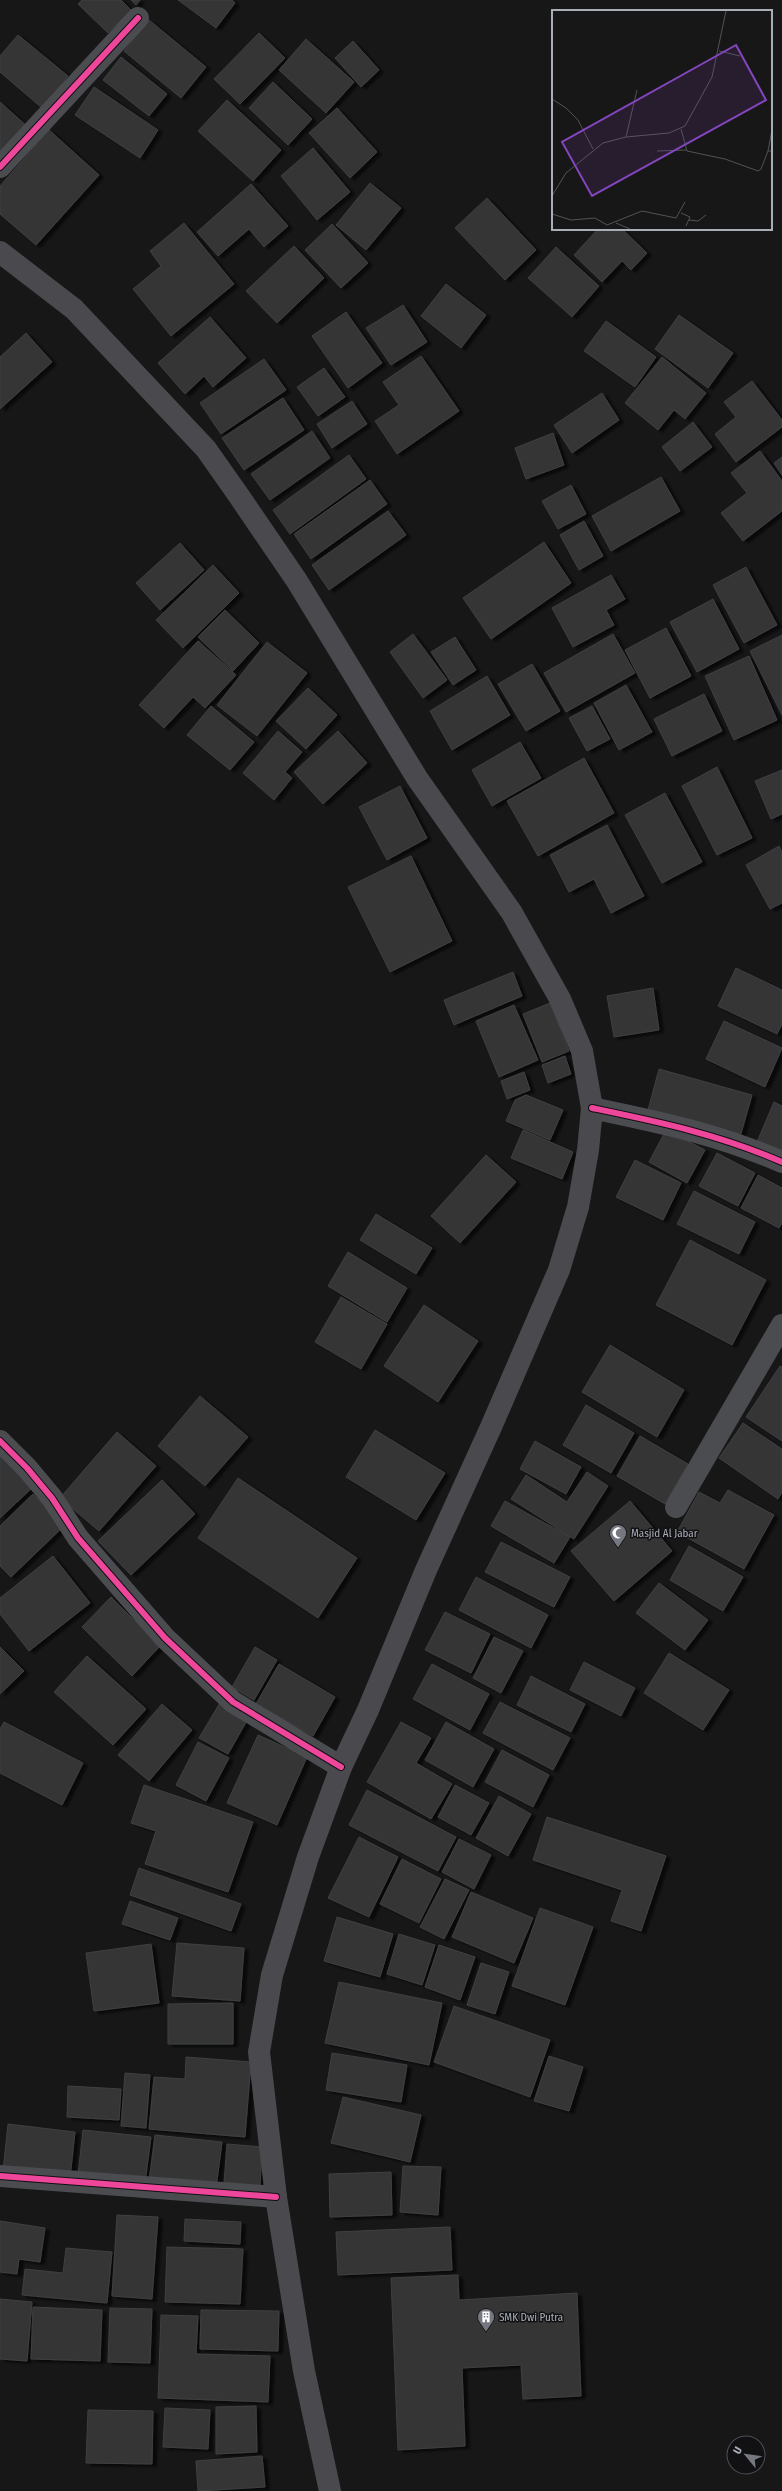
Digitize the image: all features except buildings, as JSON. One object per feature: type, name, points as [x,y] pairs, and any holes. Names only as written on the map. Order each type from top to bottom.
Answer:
[{"type":"main road","points":[[0,252],[74,309],[206,449],[239,496],[297,581],[417,778],[512,913],[560,999],[582,1051],[592,1108],[588,1150],[578,1207],[559,1270],[491,1427],[426,1570],[368,1710],[341,1767],[308,1857],[272,1975],[258,2052],[276,2197],[304,2371],[330,2491]]},
{"type":"street","points":[[0,167],[138,18]]},
{"type":"street","points":[[592,1108],[688,1128],[746,1146],[782,1162]]},
{"type":"street","points":[[676,1507],[782,1325]]},
{"type":"street","points":[[0,1441],[27,1468],[52,1498],[78,1538],[165,1638],[233,1702],[341,1767]]},
{"type":"street","points":[[0,2176],[276,2197]]},
{"type":"cycle path","points":[[0,167],[138,18]]},
{"type":"cycle path","points":[[592,1108],[711,1136],[782,1162]]},
{"type":"cycle path","points":[[0,1441],[27,1468],[52,1498],[78,1538],[165,1638],[233,1702],[341,1767]]},
{"type":"cycle path","points":[[0,2176],[276,2197]]},
{"type":"place","name":"Masjid Al Jabar","points":[[618,1548]]},
{"type":"place","name":"SMK Dwi Putra","points":[[486,2332]]}]
